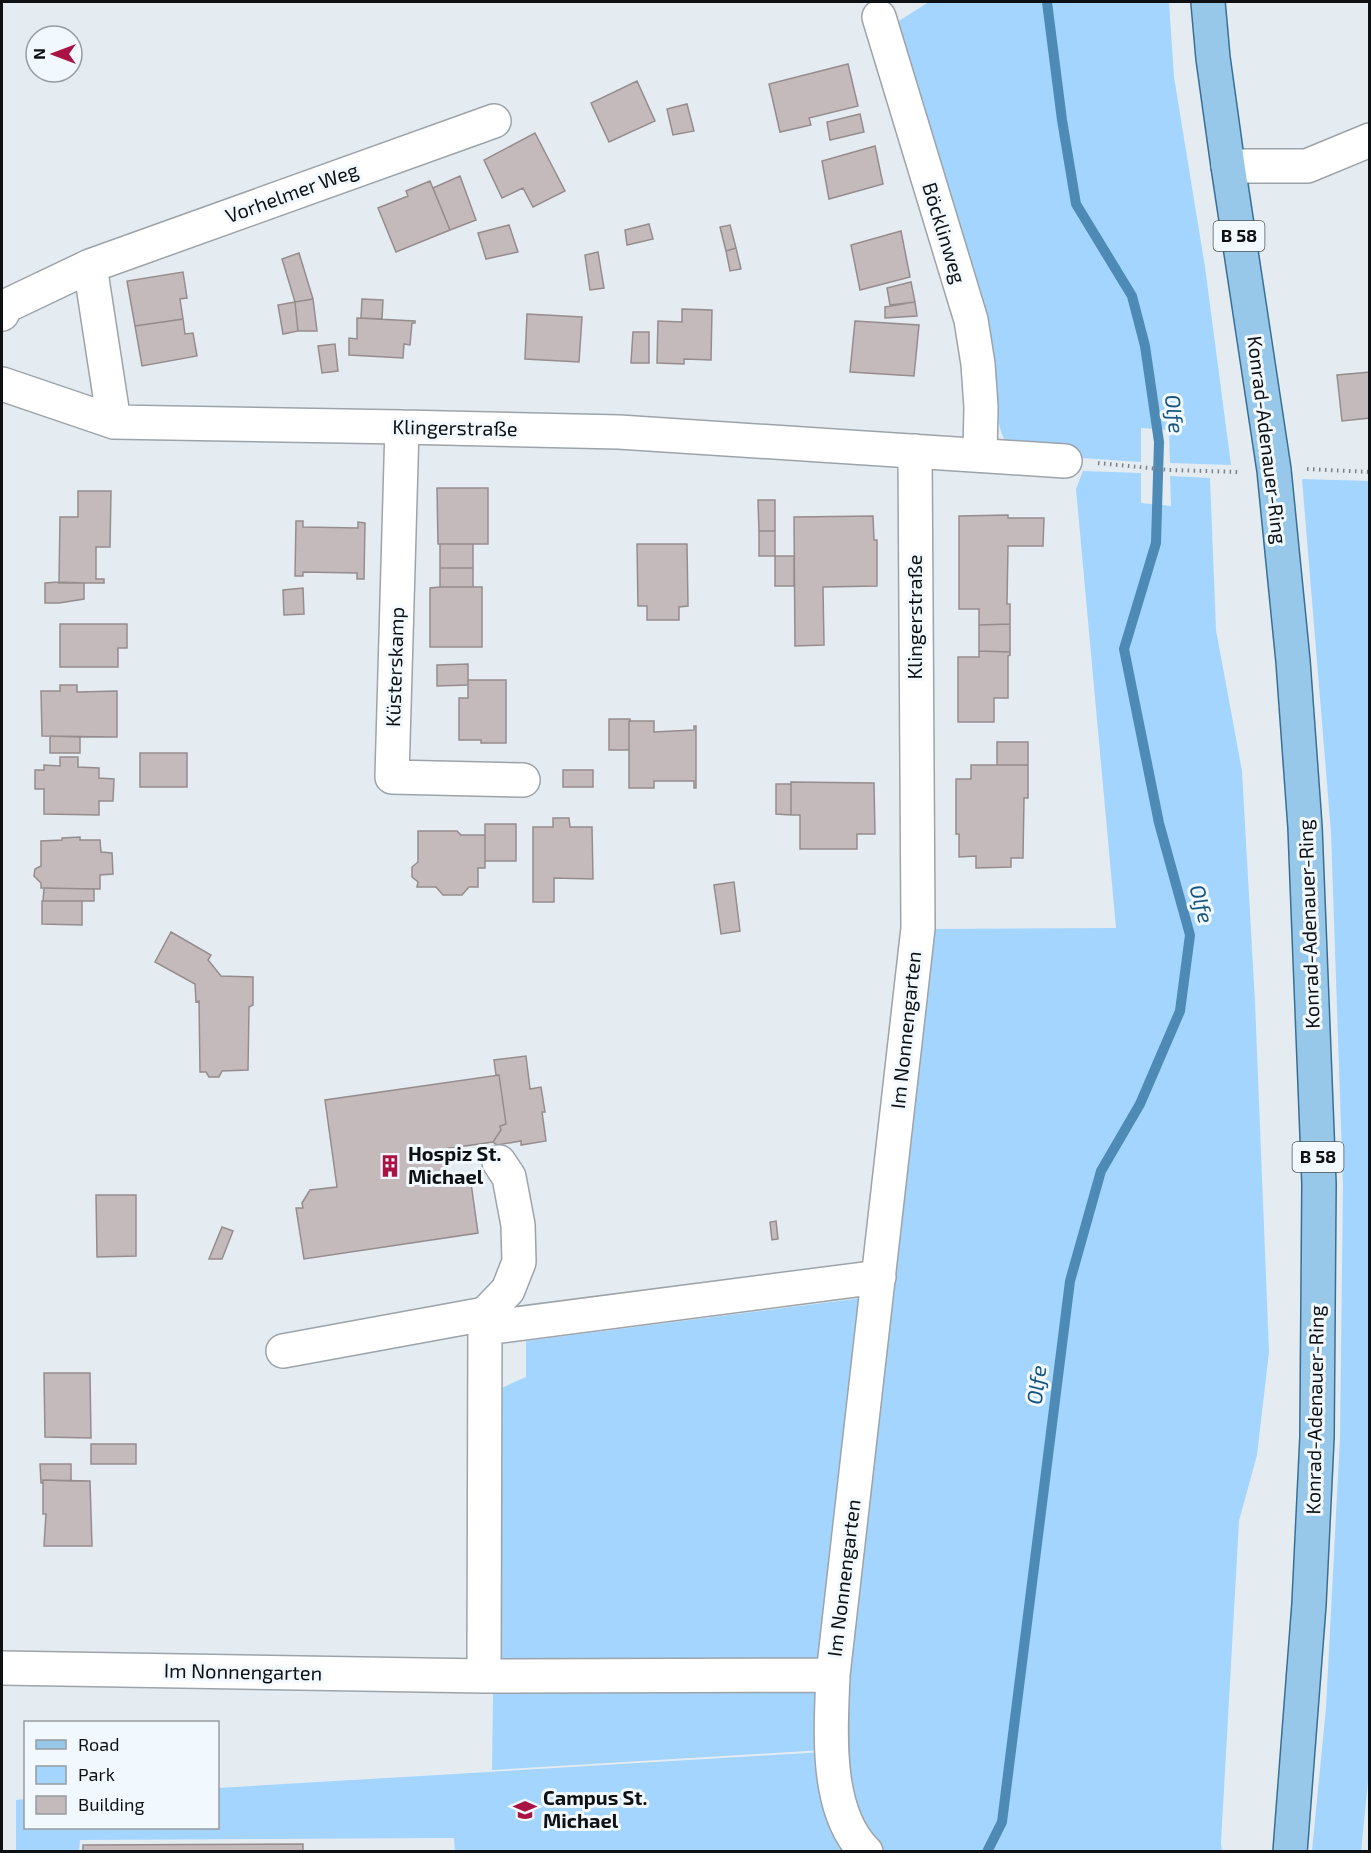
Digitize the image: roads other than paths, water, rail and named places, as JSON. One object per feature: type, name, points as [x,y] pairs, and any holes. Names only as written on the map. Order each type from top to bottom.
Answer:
[{"type":"main road","name":"Konrad-Adenauer-Ring","points":[[1208,2],[1213,58],[1228,166],[1274,470],[1292,649],[1305,826],[1318,1172],[1316,1449],[1309,1604],[1290,1851]]},
{"type":"street","name":"Böcklinweg","points":[[879,17],[970,320],[978,364],[981,407],[980,455]]},
{"type":"street","name":"Vorhelmer Weg","points":[[2,314],[6,306],[90,266],[494,121]]},
{"type":"street","points":[[1228,166],[1307,166],[1370,140]]},
{"type":"street","points":[[90,266],[114,422]]},
{"type":"street","name":"Klingerstraße","points":[[2,384],[114,422],[619,432],[1065,461]]},
{"type":"street","name":"Küsterskamp","points":[[402,427],[392,777],[524,780]]},
{"type":"street","name":"Klingerstraße","points":[[915,451],[916,783]]},
{"type":"street","name":"Im Nonnengarten","points":[[2,1668],[483,1676],[833,1675],[918,928],[916,783]]},
{"type":"street","points":[[483,1676],[485,1321],[508,1290],[519,1262],[518,1225],[509,1177],[499,1162]]},
{"type":"street","points":[[282,1351],[485,1321],[879,1277]]},
{"type":"street","points":[[833,1675],[832,1742],[835,1780],[843,1817],[856,1841],[867,1851]]},
{"type":"waterway","name":"Olfe","points":[[987,1852],[1002,1822],[1070,1281],[1101,1171],[1140,1104],[1180,1011],[1190,935],[1159,823],[1124,649],[1156,543],[1159,442],[1145,346],[1132,296],[1076,204],[1062,120],[1047,2]]},
{"type":"place","name":"Hospiz St. Michael","points":[[390,1166]]},
{"type":"place","name":"Campus St. Michael","points":[[525,1810]]}]
